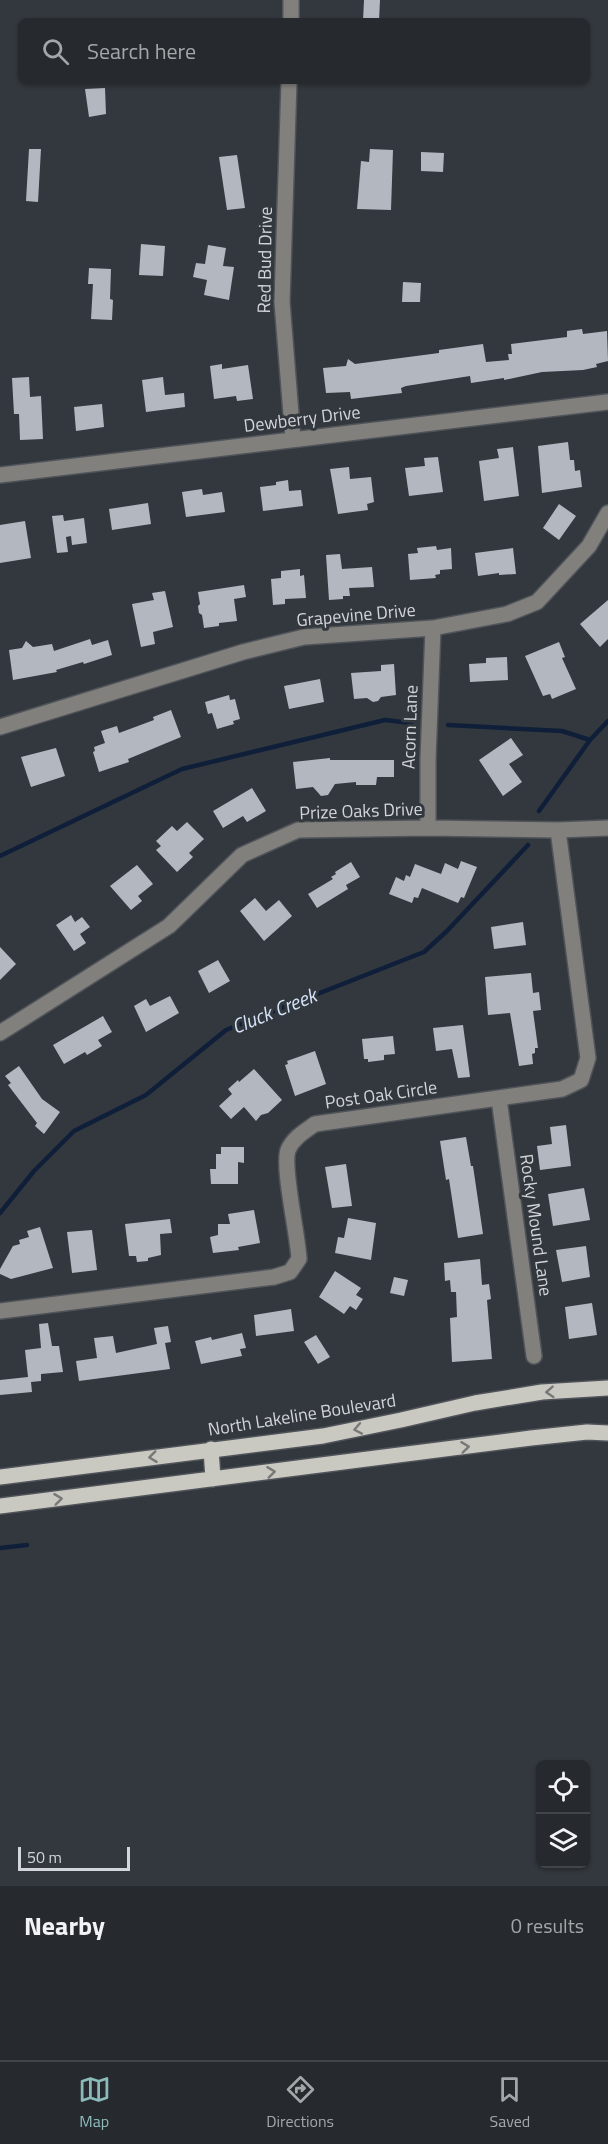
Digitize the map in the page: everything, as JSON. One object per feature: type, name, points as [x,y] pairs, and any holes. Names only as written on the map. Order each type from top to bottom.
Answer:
[{"type":"main road","name":"North Lakeline Boulevard","points":[[0,1477],[323,1436],[475,1403],[542,1392],[608,1388]]},
{"type":"main road","points":[[0,1506],[564,1434],[608,1433]]},
{"type":"main road","points":[[211,1449],[213,1479]]},
{"type":"street","points":[[291,0],[291,18]]},
{"type":"street","name":"Red Bud Drive","points":[[289,84],[282,302],[293,439]]},
{"type":"street","name":"Dewberry Drive","points":[[0,475],[608,402]]},
{"type":"street","name":"Grapevine Drive","points":[[0,727],[243,652],[304,637],[433,628],[507,614],[537,602],[589,546],[608,513]]},
{"type":"street","name":"Acorn Lane","points":[[428,828],[433,628]]},
{"type":"street","name":"Prize Oaks Drive","points":[[0,1033],[169,926],[242,855],[298,830],[608,828]]},
{"type":"street","name":"Post Oak Circle","points":[[0,1311],[274,1277],[290,1272],[299,1258],[287,1171],[288,1151],[299,1135],[315,1124],[562,1089],[581,1080],[588,1058],[558,830]]},
{"type":"street","name":"Rocky Mound Lane","points":[[500,1099],[534,1356]]},
{"type":"building","points":[[364,0],[380,0],[379,18],[363,18]]},
{"type":"building","points":[[105,88],[106,114],[89,117],[85,89]]},
{"type":"building","points":[[29,149],[41,149],[38,202],[26,201]]},
{"type":"building","points":[[370,149],[393,150],[391,210],[357,209],[361,161],[369,162]]},
{"type":"building","points":[[421,152],[444,153],[443,172],[421,171]]},
{"type":"building","points":[[237,155],[245,208],[227,210],[219,157]]},
{"type":"building","points":[[141,244],[165,246],[163,276],[139,275]]},
{"type":"building","points":[[208,245],[226,248],[223,266],[234,267],[229,300],[204,295],[207,280],[193,277],[196,263],[205,264]]},
{"type":"building","points":[[89,268],[111,269],[112,320],[91,319],[93,284],[88,284]]},
{"type":"building","points":[[403,282],[421,283],[420,302],[402,302]]},
{"type":"building","points":[[582,329],[583,334],[607,331],[608,361],[596,364],[597,367],[583,370],[542,372],[504,380],[504,378],[471,383],[470,376],[406,386],[401,388],[402,393],[351,399],[350,392],[326,393],[323,368],[346,366],[348,359],[355,364],[439,353],[439,350],[483,344],[486,362],[509,360],[508,354],[512,354],[511,344],[567,337],[567,331]]},
{"type":"building","points":[[222,364],[222,369],[248,365],[253,399],[237,401],[236,396],[214,399],[210,366]]},
{"type":"building","points":[[29,377],[30,397],[41,396],[43,439],[20,440],[19,414],[14,414],[12,378]]},
{"type":"building","points":[[163,377],[165,395],[184,393],[185,407],[146,412],[142,380]]},
{"type":"building","points":[[102,404],[104,427],[76,431],[74,407]]},
{"type":"building","points":[[568,442],[570,460],[574,460],[575,471],[580,470],[582,487],[542,493],[538,446]]},
{"type":"building","points":[[513,447],[519,496],[484,501],[479,461],[499,458],[497,449]]},
{"type":"building","points":[[438,457],[443,492],[409,496],[405,468],[425,466],[424,458]]},
{"type":"building","points":[[349,467],[350,479],[371,477],[374,502],[367,504],[368,510],[338,514],[330,469]]},
{"type":"building","points":[[288,480],[289,491],[301,490],[303,506],[263,511],[260,487],[276,485],[276,482]]},
{"type":"building","points":[[202,489],[203,495],[222,492],[225,512],[186,517],[182,492]]},
{"type":"building","points":[[148,503],[151,524],[112,530],[109,509]]},
{"type":"building","points":[[559,504],[576,516],[559,540],[543,528]]},
{"type":"building","points":[[63,515],[64,521],[84,518],[87,543],[72,545],[71,536],[66,537],[68,552],[57,553],[52,516]]},
{"type":"building","points":[[25,521],[31,558],[0,563],[0,525]]},
{"type":"building","points":[[436,546],[437,550],[451,548],[452,569],[440,570],[440,574],[435,575],[436,578],[410,580],[408,554],[418,553],[417,548]]},
{"type":"building","points":[[513,548],[516,574],[499,575],[499,573],[478,576],[475,553]]},
{"type":"building","points":[[340,554],[342,569],[372,567],[374,587],[349,588],[350,596],[329,600],[326,555]]},
{"type":"building","points":[[300,569],[300,576],[304,575],[306,598],[285,599],[285,604],[273,605],[271,579],[281,578],[281,571]]},
{"type":"building","points":[[244,585],[246,597],[234,599],[237,621],[204,628],[202,615],[199,613],[198,592]]},
{"type":"building","points":[[165,591],[173,627],[153,632],[155,644],[141,647],[132,604],[154,600],[152,593]]},
{"type":"building","points":[[608,600],[608,639],[600,647],[580,624]]},
{"type":"building","points":[[90,639],[92,645],[108,640],[112,655],[56,670],[57,672],[13,680],[9,650],[22,648],[26,641],[33,647],[52,644],[54,651]]},
{"type":"building","points":[[559,642],[565,657],[562,658],[576,689],[552,699],[550,694],[543,696],[525,656]]},
{"type":"building","points":[[507,657],[508,680],[470,682],[469,664],[486,663],[486,658]]},
{"type":"building","points":[[394,664],[396,695],[381,697],[378,701],[373,702],[367,698],[354,699],[351,673],[381,671],[381,665]]},
{"type":"building","points":[[320,679],[324,702],[289,709],[284,686]]},
{"type":"building","points":[[229,695],[230,700],[235,699],[240,719],[233,721],[234,724],[217,729],[212,713],[208,714],[205,702]]},
{"type":"building","points":[[171,710],[181,737],[128,759],[129,762],[99,772],[93,752],[94,747],[105,743],[101,731],[117,726],[119,733],[154,720],[153,717]]},
{"type":"building","points":[[511,738],[523,755],[509,764],[522,782],[503,796],[479,760]]},
{"type":"building","points":[[56,748],[65,776],[31,787],[21,757]]},
{"type":"building","points":[[330,758],[330,760],[394,760],[394,777],[377,777],[376,785],[356,785],[356,782],[335,784],[328,795],[321,796],[313,787],[296,789],[293,762]]},
{"type":"building","points":[[252,788],[266,811],[247,822],[243,816],[223,828],[213,811]]},
{"type":"building","points":[[187,822],[204,839],[189,853],[193,857],[177,872],[156,850],[161,846],[156,841],[172,826],[177,831]]},
{"type":"building","points":[[461,861],[477,867],[464,898],[461,897],[458,903],[422,888],[418,898],[414,897],[412,903],[389,894],[396,877],[404,881],[406,875],[410,877],[415,864],[441,874],[445,863],[458,869]]},
{"type":"building","points":[[351,862],[360,877],[346,885],[348,889],[317,908],[308,894],[333,879],[331,877],[336,874],[335,872]]},
{"type":"building","points":[[137,865],[153,884],[138,896],[142,901],[131,910],[110,886]]},
{"type":"building","points":[[255,898],[266,911],[279,900],[292,916],[264,941],[240,911]]},
{"type":"building","points":[[71,915],[75,922],[82,917],[90,927],[80,934],[86,943],[74,951],[56,925]]},
{"type":"building","points":[[523,922],[526,945],[494,949],[491,927]]},
{"type":"building","points":[[0,947],[16,964],[0,980]]},
{"type":"building","points":[[218,960],[230,981],[209,993],[198,971]]},
{"type":"building","points":[[531,973],[533,993],[539,992],[541,1010],[533,1011],[538,1048],[535,1048],[535,1053],[532,1054],[533,1064],[519,1066],[510,1013],[488,1015],[485,977]]},
{"type":"building","points":[[170,996],[179,1013],[146,1032],[134,1006],[146,999],[150,1006]]},
{"type":"building","points":[[103,1016],[112,1032],[98,1040],[102,1046],[87,1055],[85,1052],[64,1064],[53,1045]]},
{"type":"building","points":[[463,1025],[470,1077],[458,1078],[452,1049],[436,1051],[433,1028]]},
{"type":"building","points":[[393,1036],[395,1054],[384,1055],[384,1060],[368,1062],[368,1059],[364,1059],[362,1039]]},
{"type":"building","points":[[315,1051],[326,1084],[295,1096],[285,1065],[288,1064],[287,1061]]},
{"type":"building","points":[[19,1066],[42,1099],[60,1112],[44,1134],[35,1126],[37,1123],[8,1085],[11,1083],[5,1076]]},
{"type":"building","points":[[254,1069],[282,1100],[256,1121],[244,1107],[231,1119],[219,1106],[232,1094],[228,1089]]},
{"type":"building","points":[[566,1125],[571,1166],[540,1170],[537,1146],[552,1144],[550,1127]]},
{"type":"building","points":[[466,1137],[471,1166],[473,1166],[483,1234],[458,1238],[449,1179],[446,1180],[440,1141]]},
{"type":"building","points":[[221,1147],[244,1147],[244,1163],[238,1162],[238,1184],[211,1184],[210,1169],[216,1169],[216,1154],[221,1154]]},
{"type":"building","points":[[346,1164],[352,1206],[332,1208],[325,1167]]},
{"type":"building","points":[[584,1188],[590,1220],[553,1226],[548,1194]]},
{"type":"building","points":[[254,1210],[260,1243],[238,1247],[239,1250],[213,1253],[210,1237],[218,1235],[218,1224],[230,1224],[228,1214]]},
{"type":"building","points":[[348,1218],[376,1223],[371,1260],[335,1253],[338,1237],[344,1238]]},
{"type":"building","points":[[170,1219],[172,1233],[160,1234],[161,1255],[148,1258],[148,1261],[137,1262],[136,1256],[129,1256],[125,1224]]},
{"type":"building","points":[[40,1227],[53,1268],[11,1279],[0,1274],[0,1269],[13,1246],[20,1244],[19,1240],[29,1237],[27,1231]]},
{"type":"building","points":[[92,1230],[97,1270],[72,1273],[67,1232]]},
{"type":"building","points":[[586,1246],[590,1277],[562,1282],[556,1250]]},
{"type":"building","points":[[480,1259],[482,1285],[489,1284],[491,1299],[487,1300],[492,1359],[452,1362],[450,1318],[457,1317],[456,1292],[451,1292],[450,1280],[445,1281],[444,1263]]},
{"type":"building","points":[[335,1271],[361,1288],[356,1295],[363,1299],[356,1310],[350,1306],[344,1314],[319,1297]]},
{"type":"building","points":[[394,1277],[408,1280],[404,1296],[390,1293]]},
{"type":"building","points":[[592,1303],[597,1335],[569,1339],[565,1307]]},
{"type":"building","points":[[291,1309],[294,1331],[256,1336],[254,1315]]},
{"type":"building","points":[[48,1323],[52,1346],[59,1346],[63,1372],[41,1374],[41,1381],[31,1382],[32,1392],[0,1395],[0,1380],[28,1377],[25,1350],[41,1348],[39,1324]]},
{"type":"building","points":[[168,1326],[171,1342],[165,1343],[170,1369],[79,1381],[76,1361],[97,1358],[94,1338],[113,1336],[116,1353],[157,1344],[154,1328]]},
{"type":"building","points":[[242,1333],[246,1348],[240,1349],[242,1356],[201,1364],[195,1341],[211,1337],[212,1340]]},
{"type":"building","points":[[316,1335],[330,1357],[318,1364],[304,1342]]},
{"type":"waterway","points":[[0,856],[182,769],[385,720],[411,723]]},
{"type":"waterway","name":"Cluck Creek","points":[[539,811],[590,740],[608,721]]},
{"type":"waterway","points":[[448,725],[562,731],[590,740]]},
{"type":"waterway","name":"Cluck Creek","points":[[0,1213],[34,1171],[74,1131],[146,1095],[226,1030],[424,952],[447,931],[528,845]]},
{"type":"waterway","points":[[0,1548],[27,1545]]}]
